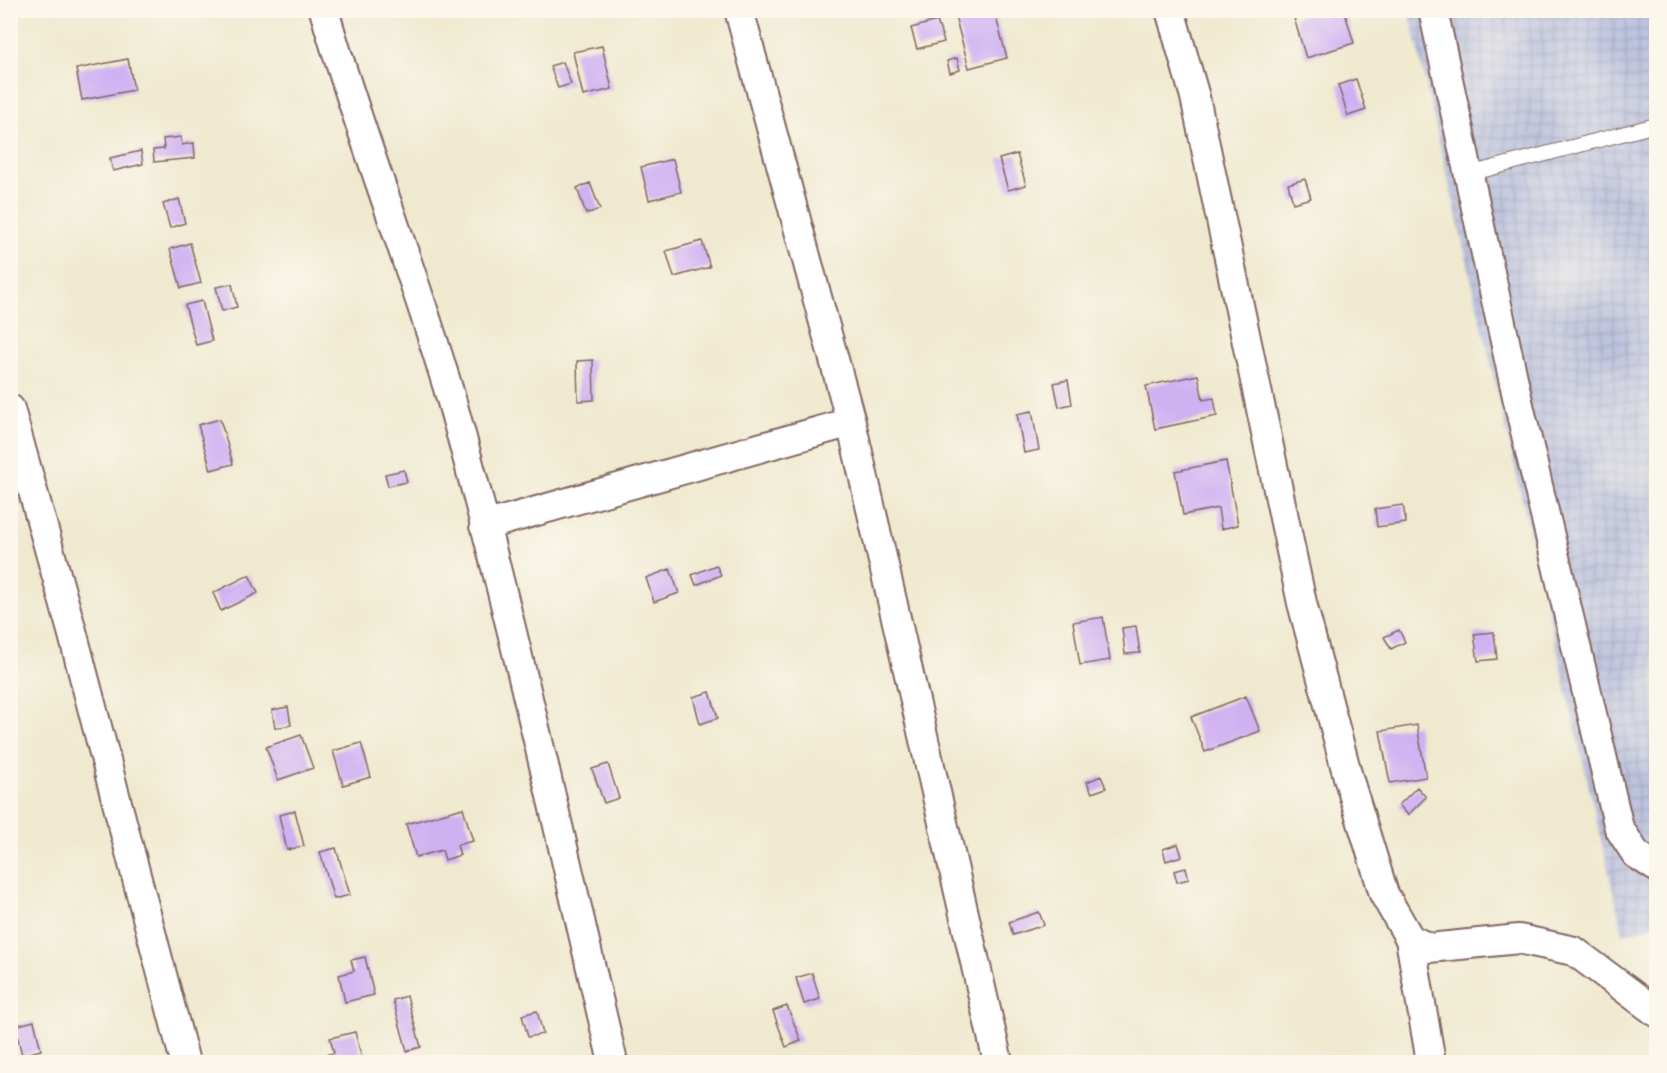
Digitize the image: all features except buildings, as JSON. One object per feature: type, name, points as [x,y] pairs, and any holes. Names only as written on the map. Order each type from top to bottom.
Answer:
[{"type":"street","points":[[324,10],[342,74],[399,236],[451,400],[498,571],[613,1062]]},
{"type":"street","points":[[739,10],[850,422],[998,1062]]},
{"type":"street","points":[[1170,10],[1195,97],[1302,603],[1348,777],[1384,894],[1410,939],[1431,1062]]},
{"type":"street","points":[[1433,10],[1518,402],[1620,828],[1636,854],[1656,867]]},
{"type":"street","points":[[10,409],[72,631],[185,1062]]},
{"type":"street","points":[[484,526],[850,422]]},
{"type":"street","points":[[1410,939],[1429,948],[1518,939],[1574,951],[1656,1012]]},
{"type":"lane","points":[[1469,174],[1656,125]]},
{"type":"shaded area","points":[[1409,11],[1656,11],[1656,925],[1623,934]]}]
